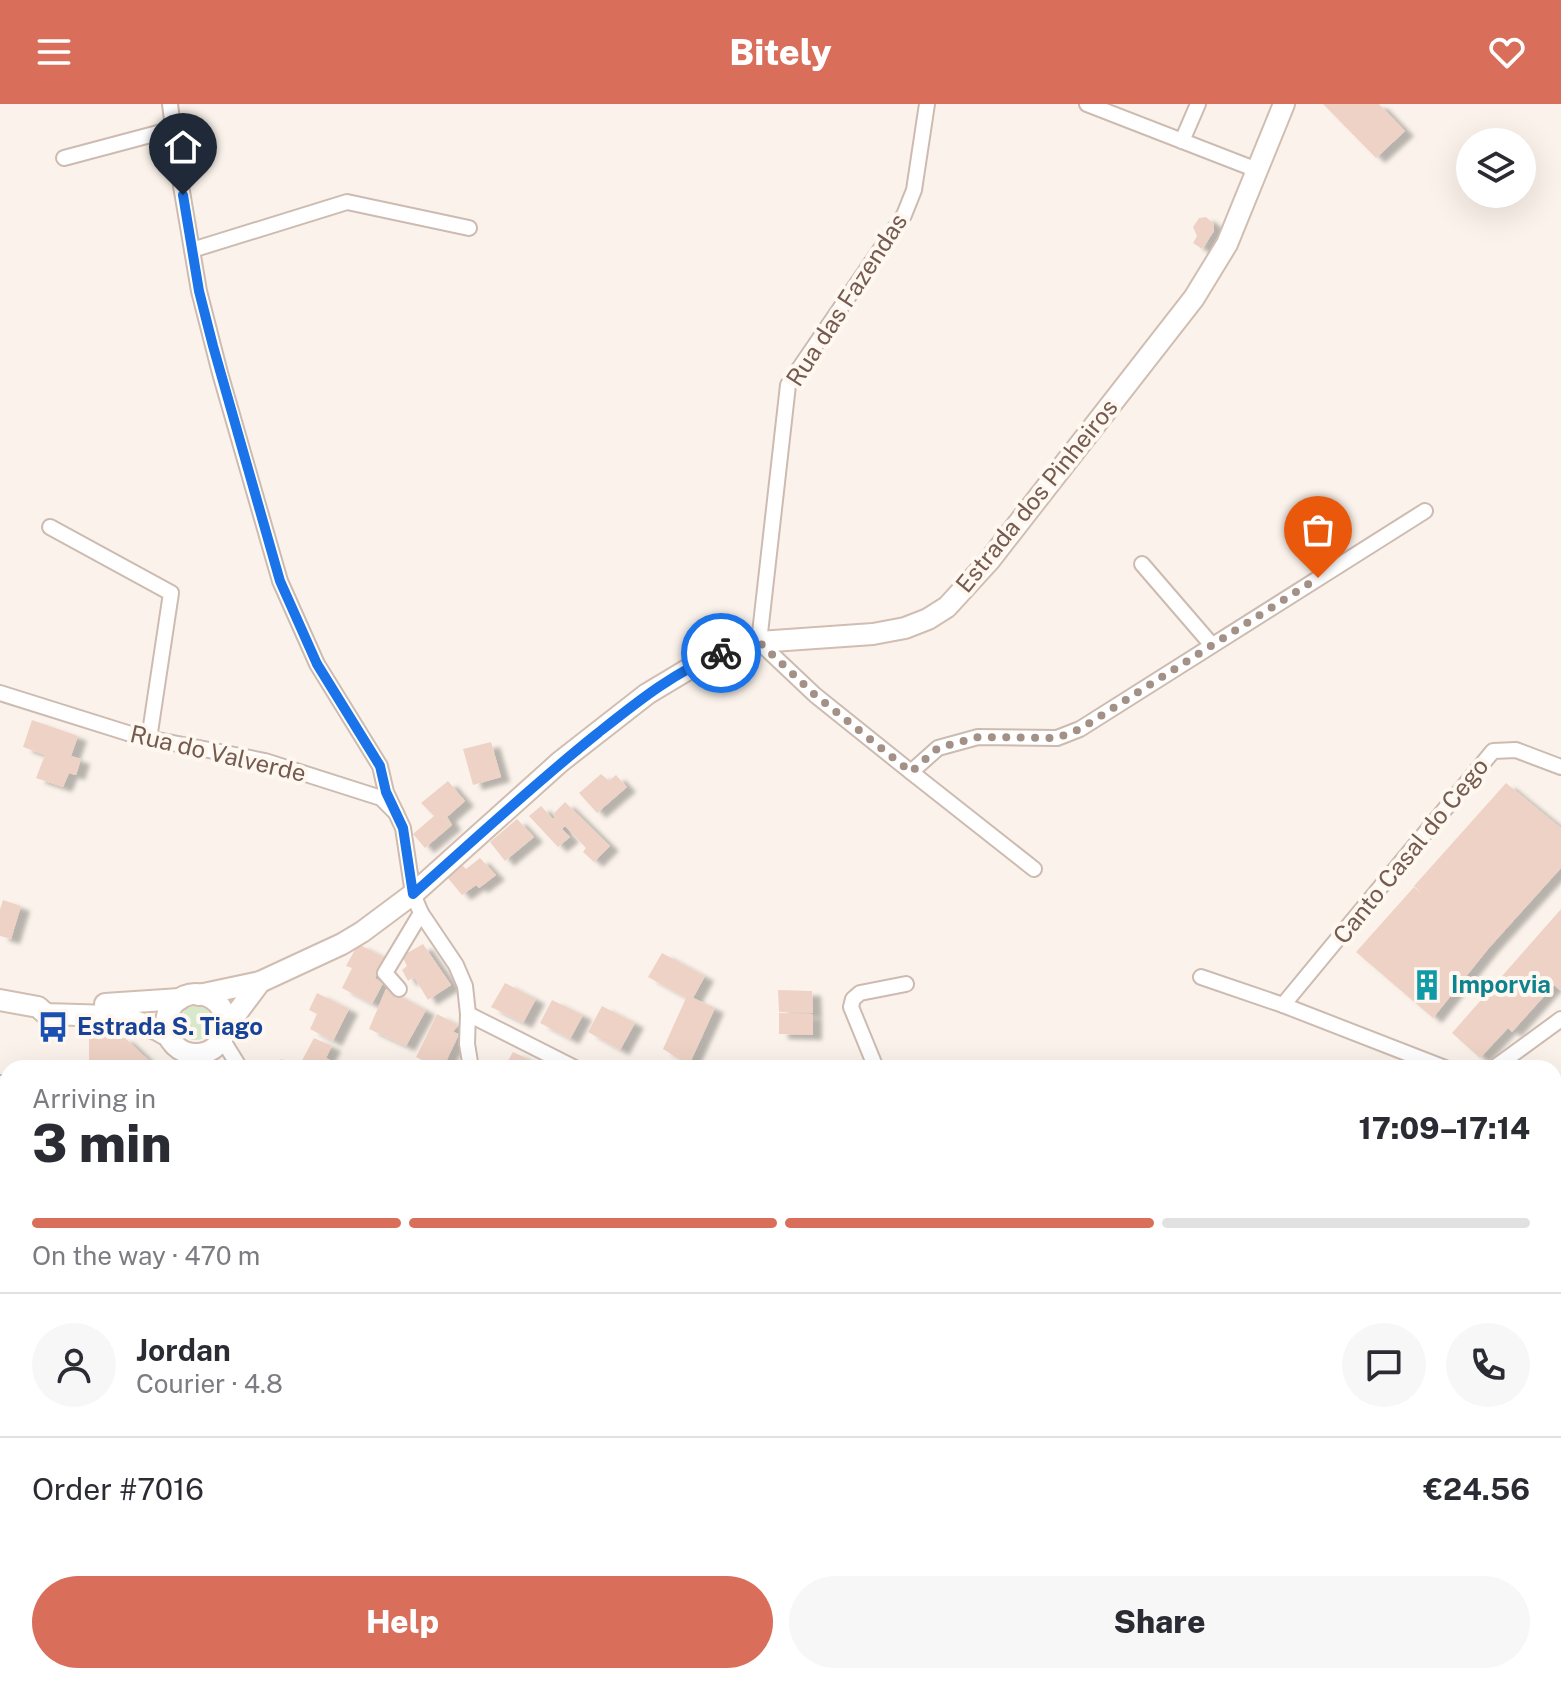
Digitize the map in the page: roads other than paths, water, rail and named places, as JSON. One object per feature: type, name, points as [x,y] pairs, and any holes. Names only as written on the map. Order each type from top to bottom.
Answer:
[{"type":"main road","name":"Estrada dos Pinheiros","points":[[38,1007],[47,1002],[131,1004],[190,997],[260,982],[342,944],[417,904],[560,762],[676,675],[713,657],[759,642],[890,631],[918,624],[947,607],[989,561],[1194,298],[1227,244],[1284,104]]},
{"type":"main road","name":"Estrada dos Pinheiros","points":[[219,1046],[260,982]]},
{"type":"main road","points":[[0,1000],[38,1007],[46,1014],[130,1018],[144,1022],[172,1042],[196,1054],[219,1046],[222,1011],[209,997],[190,997],[174,1004],[166,1019],[172,1042],[180,1060]]},
{"type":"street","points":[[170,104],[199,291],[280,581],[317,664],[380,766],[386,792],[403,828],[417,904],[456,965],[465,986],[470,1060]]},
{"type":"street","name":"Rua das Fazendas","points":[[759,642],[788,385],[904,215],[914,190],[927,104]]},
{"type":"street","points":[[1087,104],[1257,170]]},
{"type":"street","points":[[1182,141],[1198,104]]},
{"type":"street","points":[[64,158],[173,129]]},
{"type":"street","points":[[192,250],[347,202],[469,228]]},
{"type":"street","points":[[911,772],[938,748],[978,737],[1057,738],[1080,729],[1425,511]]},
{"type":"street","points":[[50,527],[171,593],[149,739]]},
{"type":"street","points":[[1142,564],[1211,644]]},
{"type":"street","points":[[759,642],[815,695],[1034,869]]},
{"type":"street","name":"Rua do Valverde","points":[[0,693],[149,739],[265,761],[381,798],[396,813]]},
{"type":"street","name":"Canto Casal do Cego","points":[[1283,1005],[1493,751],[1516,750],[1561,767]]},
{"type":"street","points":[[399,989],[385,973],[417,904]]},
{"type":"street","points":[[1201,977],[1424,1060]]},
{"type":"street","points":[[873,1060],[851,1007],[853,999],[860,993],[906,984]]},
{"type":"street","points":[[1505,1060],[1561,1019]]},
{"type":"street","points":[[467,1022],[556,1060]]},
{"type":"place","name":"Imporvia","points":[[1427,985]]},
{"type":"place","name":"Estrada S. Tiago","points":[[53,1027]]}]
